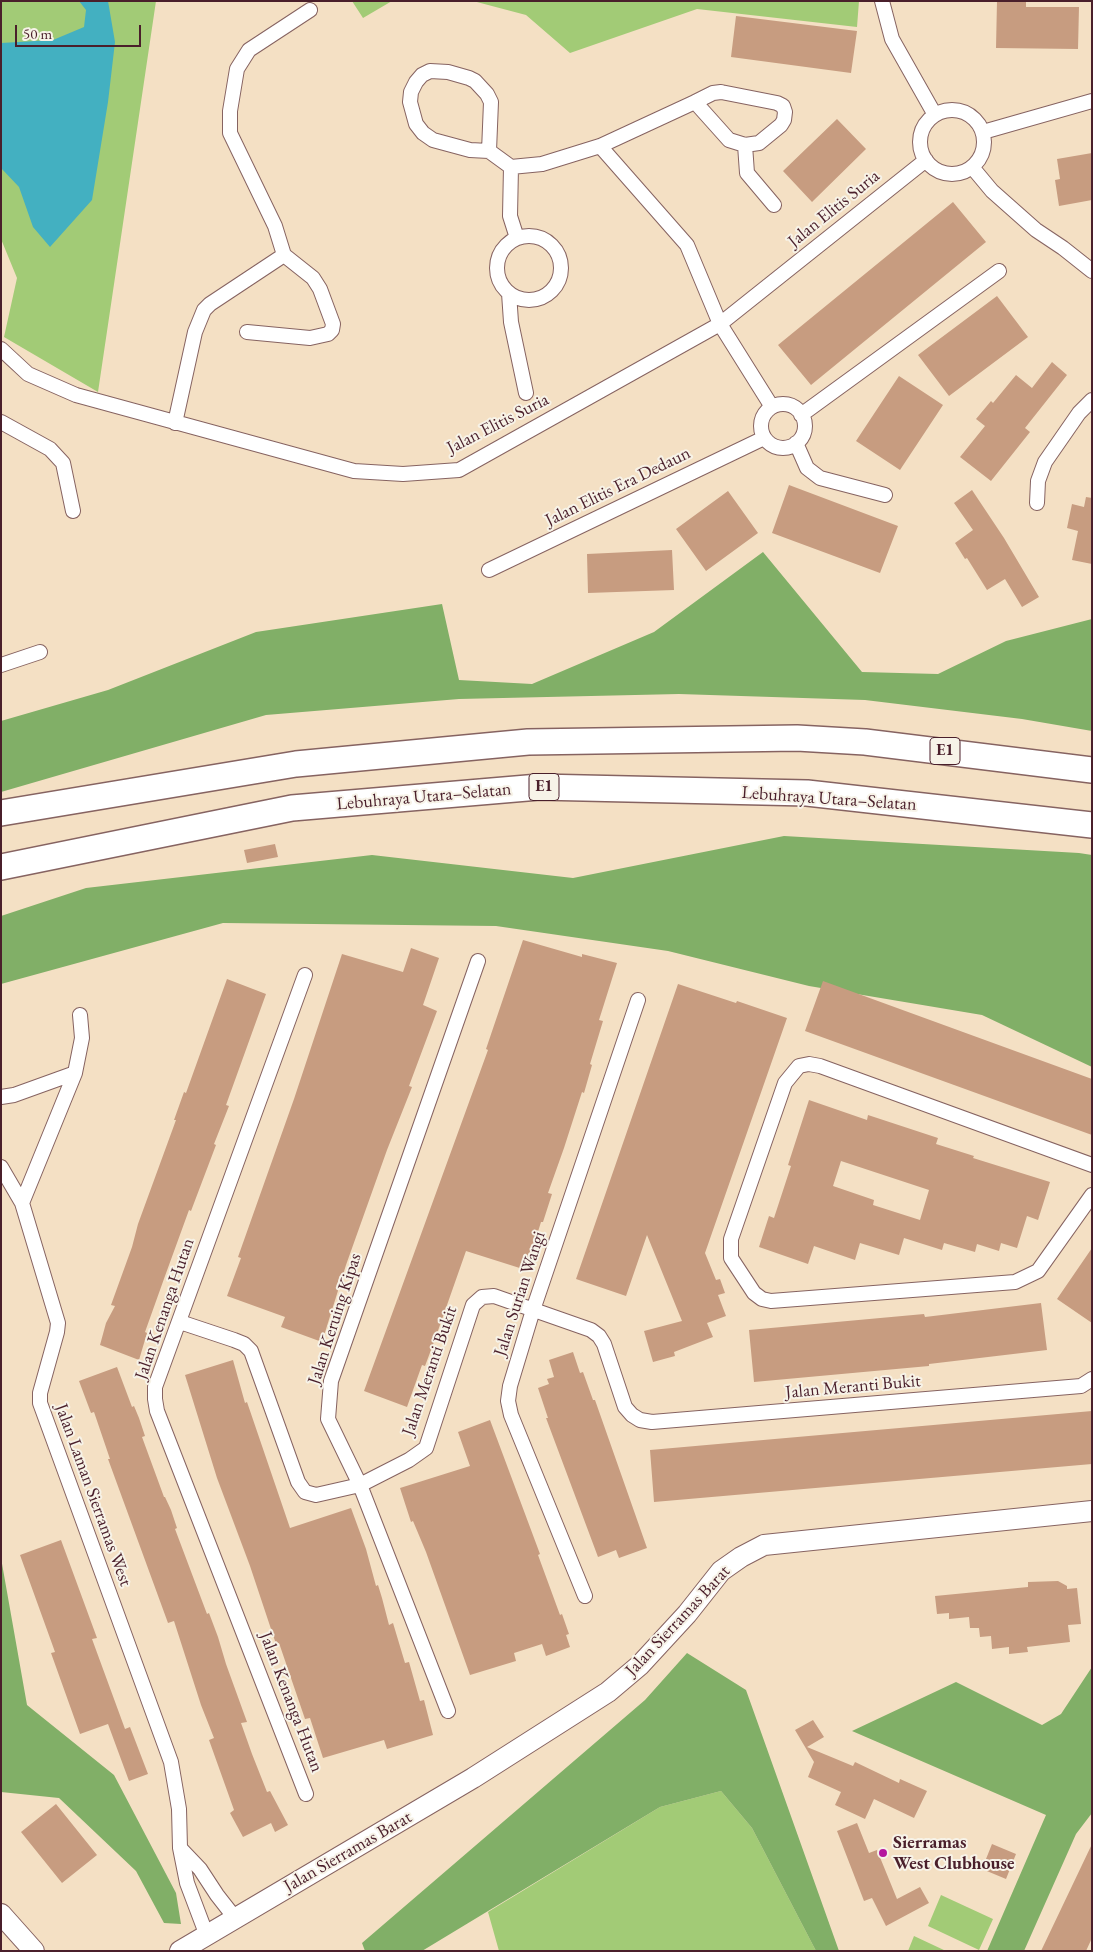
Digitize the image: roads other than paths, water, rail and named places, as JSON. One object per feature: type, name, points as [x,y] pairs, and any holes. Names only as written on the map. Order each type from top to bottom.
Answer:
[{"type":"highway","name":"E1","points":[[1,813],[296,764],[528,742],[797,738],[865,742],[1092,770]]},
{"type":"highway","name":"Lebuhraya Utara–Selatan","points":[[1,867],[292,808],[539,787],[808,793],[1092,825]]},
{"type":"street","points":[[882,1],[892,39],[935,115]]},
{"type":"street","points":[[247,332],[310,338],[328,334],[332,330],[333,324],[320,289],[313,278],[284,255],[275,226],[230,133],[230,111],[237,69],[249,50],[310,10]]},
{"type":"street","points":[[489,151],[491,102],[480,86],[469,78],[448,72],[430,71],[422,75],[411,92],[410,102],[416,124],[423,133],[433,140],[470,150],[489,151],[511,167],[542,164],[600,146],[713,93],[721,92],[777,102],[783,106],[785,112],[784,120],[781,125],[759,143],[745,145],[729,140],[695,102]]},
{"type":"street","points":[[983,132],[1092,100]]},
{"type":"street","points":[[944,111],[963,111],[979,123],[983,132],[983,151],[979,160],[972,168],[953,174],[933,168],[926,160],[920,141],[922,131],[927,122],[935,115],[944,111]]},
{"type":"street","points":[[745,145],[747,173],[774,205]]},
{"type":"street","points":[[600,146],[687,245],[720,324],[772,407]]},
{"type":"street","name":"Jalan Elitis Suria","points":[[1,349],[28,374],[76,395],[354,471],[403,474],[459,470],[720,324],[926,160]]},
{"type":"street","points":[[511,167],[510,216],[517,238]]},
{"type":"street","points":[[972,168],[992,191],[1036,230],[1092,271]]},
{"type":"street","points":[[526,235],[536,236],[554,246],[559,254],[562,264],[558,284],[551,292],[541,298],[530,301],[519,299],[509,293],[502,285],[498,275],[497,263],[504,248],[517,238],[526,235]]},
{"type":"street","points":[[175,423],[195,332],[204,310],[210,304],[284,255]]},
{"type":"street","points":[[802,416],[999,271]]},
{"type":"street","points":[[509,293],[510,322],[526,393]]},
{"type":"street","points":[[1037,503],[1038,481],[1045,462],[1079,413],[1092,400]]},
{"type":"street","points":[[785,404],[792,406],[802,416],[804,421],[803,433],[796,443],[782,448],[775,446],[764,438],[761,431],[763,417],[772,407],[785,404]]},
{"type":"street","points":[[1,422],[50,449],[63,463],[73,511]]},
{"type":"street","name":"Jalan Elitis Era Dedaun","points":[[489,570],[764,438]]},
{"type":"street","points":[[796,443],[807,468],[820,478],[885,495]]},
{"type":"street","points":[[1,665],[40,652]]},
{"type":"street","name":"Jalan Keruing Kipas","points":[[448,1711],[360,1485],[328,1419],[331,1381],[478,961]]},
{"type":"street","name":"Jalan Kenanga Hutan","points":[[305,975],[155,1387],[158,1410],[306,1794]]},
{"type":"street","name":"Jalan Surian Wangi","points":[[585,1596],[511,1416],[508,1401],[510,1386],[533,1310],[638,1000]]},
{"type":"street","points":[[22,1203],[75,1072],[82,1038],[80,1015]]},
{"type":"street","points":[[1092,1165],[820,1066],[809,1064],[799,1066],[788,1078],[782,1092],[731,1239],[731,1258],[754,1293],[762,1300],[771,1301],[1015,1282],[1038,1271],[1092,1195]]},
{"type":"street","points":[[1,1097],[14,1095],[75,1072]]},
{"type":"street","points":[[1,1167],[22,1203]]},
{"type":"street","name":"Jalan Laman Sierramas West","points":[[22,1203],[58,1323],[40,1393],[40,1403],[170,1762],[179,1809],[180,1848]]},
{"type":"street","name":"Jalan Meranti Bukit","points":[[180,1322],[244,1344],[251,1352],[298,1482],[305,1492],[316,1495],[360,1485],[409,1460],[426,1448],[473,1304],[482,1297],[494,1296],[591,1330],[599,1336],[604,1344],[625,1406],[632,1415],[640,1420],[652,1422],[1081,1386],[1092,1379]]},
{"type":"street","name":"Jalan Sierramas Barat","points":[[180,1951],[473,1778],[608,1692],[640,1665],[687,1614],[721,1571],[740,1557],[764,1545],[1092,1510]]},
{"type":"street","points":[[180,1848],[200,1869],[217,1896],[235,1918]]},
{"type":"street","points":[[180,1848],[187,1883],[206,1936]]},
{"type":"street","points":[[1,1914],[34,1951]]},
{"type":"water","points":[[79,1],[108,1],[115,42],[108,102],[92,200],[50,247],[33,227],[19,187],[1,168],[1,43],[53,40],[84,27],[86,10]]},
{"type":"place","name":"Sierramas West Clubhouse","points":[[883,1853]]}]
